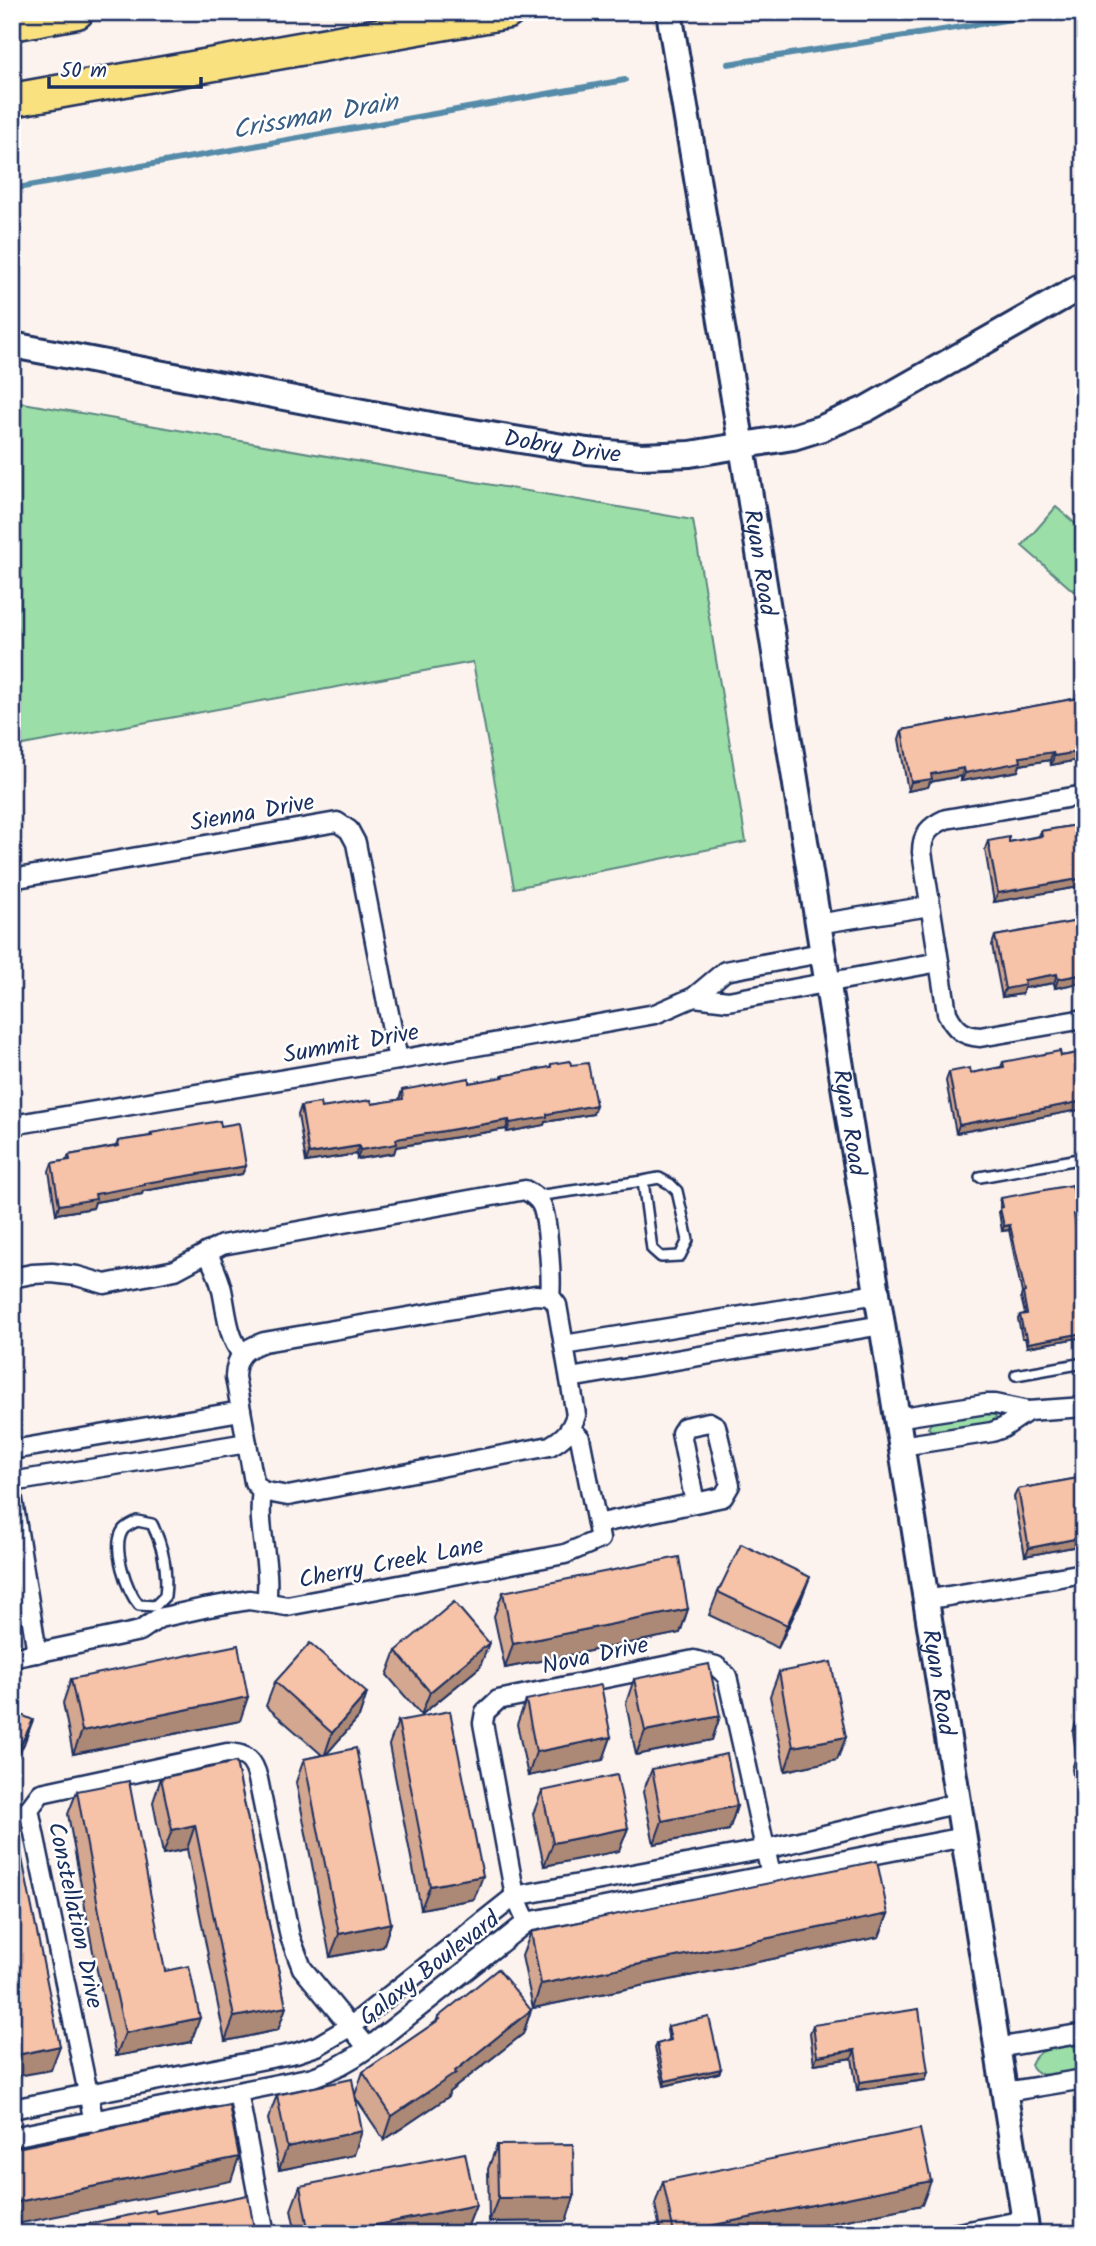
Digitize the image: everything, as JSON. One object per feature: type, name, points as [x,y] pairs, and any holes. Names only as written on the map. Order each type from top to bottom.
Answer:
[{"type":"highway","points":[[12,24],[77,12]]},
{"type":"highway","points":[[12,100],[508,12]]},
{"type":"main road","name":"Ryan Road","points":[[668,12],[742,446],[1026,2227]]},
{"type":"main road","name":"Dobry Drive","points":[[12,345],[587,452],[665,456],[742,446],[822,428],[866,410],[1084,285]]},
{"type":"street","points":[[1084,795],[946,819],[928,830],[922,841],[947,1013],[956,1028],[971,1036],[994,1036],[1084,1019]]},
{"type":"street","name":"Sienna Drive","points":[[12,879],[337,822],[349,830],[356,843],[398,1060]]},
{"type":"street","points":[[817,924],[930,906]]},
{"type":"street","name":"Summit Drive","points":[[12,1125],[655,1014],[694,997],[725,971],[821,953]]},
{"type":"street","name":"Summit Drive","points":[[694,997],[727,1001],[939,962]]},
{"type":"street","points":[[12,1278],[52,1273],[77,1276],[105,1284],[175,1270],[222,1245],[525,1190],[536,1196],[543,1207],[552,1281],[550,1296],[557,1305],[576,1415],[571,1429],[563,1439],[550,1446],[288,1496],[262,1492],[254,1482],[235,1377],[235,1366],[247,1348],[264,1342],[535,1295],[550,1296]]},
{"type":"street","points":[[207,1252],[221,1287],[228,1329],[242,1354]]},
{"type":"street","points":[[564,1345],[877,1294]]},
{"type":"street","points":[[570,1378],[882,1325]]},
{"type":"street","points":[[896,1418],[986,1404],[1028,1411],[1084,1407]]},
{"type":"street","points":[[12,1450],[241,1411]]},
{"type":"street","points":[[901,1447],[992,1432],[1028,1411]]},
{"type":"street","points":[[571,1429],[580,1438],[597,1524],[695,1503]]},
{"type":"street","points":[[12,1482],[247,1443]]},
{"type":"street","points":[[262,1492],[260,1507],[267,1566],[266,1602]]},
{"type":"street","points":[[12,1494],[16,1550],[37,1653]]},
{"type":"street","name":"Cherry Creek Lane","points":[[12,1658],[140,1631],[157,1611],[249,1600],[287,1606],[565,1554],[600,1539],[597,1524]]},
{"type":"street","points":[[925,1600],[1084,1573]]},
{"type":"street","name":"Nova Drive","points":[[527,1922],[515,1896],[483,1723],[485,1712],[498,1700],[694,1660],[716,1666],[727,1676],[771,1875]]},
{"type":"street","name":"Constellation Drive","points":[[94,2122],[29,1809],[41,1793],[227,1753],[248,1757],[254,1764],[258,1779],[290,1937],[302,1968],[369,2048]]},
{"type":"street","name":"Galaxy Boulevard","points":[[12,2109],[296,2053],[317,2046],[351,2026],[515,1896],[766,1849],[958,1803]]},
{"type":"street","name":"Galaxy Boulevard","points":[[12,2137],[332,2071],[369,2048],[527,1922],[964,1838]]},
{"type":"street","points":[[998,2048],[1084,2034]]},
{"type":"street","points":[[1005,2092],[1084,2079]]},
{"type":"street","points":[[238,2092],[265,2234]]},
{"type":"street","points":[[953,2234],[1026,2227]]},
{"type":"lane","points":[[979,1177],[1084,1158]]},
{"type":"lane","points":[[536,1196],[659,1178],[677,1191],[688,1240],[680,1256],[662,1257],[652,1249],[643,1181]]},
{"type":"lane","points":[[1016,1375],[1084,1363]]},
{"type":"lane","points":[[137,1521],[152,1524],[160,1540],[167,1579],[166,1595],[157,1611],[139,1605],[130,1595],[122,1569],[119,1541],[124,1528],[137,1521]]},
{"type":"green space","points":[[12,401],[693,520],[746,842],[514,888],[473,662],[12,747]]},
{"type":"green space","points":[[1056,507],[1084,531],[1084,588],[1078,595],[1022,546]]},
{"type":"green space","points":[[989,1412],[996,1417],[991,1423],[934,1432],[928,1428],[932,1422]]},
{"type":"green space","points":[[1084,2045],[1084,2070],[1047,2075],[1035,2071],[1031,2065],[1034,2058],[1045,2050]]},
{"type":"building","points":[[1084,697],[1084,751],[1054,756],[1053,752],[1020,757],[1021,762],[965,773],[964,768],[947,771],[931,774],[932,779],[911,782],[902,730]]},
{"type":"building","points":[[1084,824],[1084,878],[998,893],[988,841],[1009,837],[1009,842],[1042,836],[1041,831]]},
{"type":"building","points":[[1084,920],[1084,974],[1058,979],[1057,974],[1024,980],[1025,985],[1005,989],[995,936]]},
{"type":"building","points":[[1060,1051],[1061,1056],[1084,1052],[1084,1101],[959,1125],[949,1072],[970,1068],[971,1073],[1004,1067],[1003,1062]]},
{"type":"building","points":[[570,1061],[571,1065],[588,1063],[596,1105],[547,1114],[547,1117],[510,1123],[509,1120],[396,1139],[397,1144],[360,1150],[359,1146],[309,1154],[301,1106],[320,1103],[321,1108],[371,1100],[372,1104],[403,1099],[402,1090],[469,1078],[469,1083]]},
{"type":"building","points":[[220,1121],[221,1126],[239,1123],[246,1166],[145,1183],[95,1194],[96,1199],[59,1205],[52,1163],[70,1160],[69,1155],[119,1146],[118,1141]]},
{"type":"building","points":[[1072,1185],[1074,1194],[1077,1194],[1080,1213],[1074,1214],[1084,1274],[1084,1333],[1028,1343],[1020,1315],[1027,1314],[1025,1292],[1010,1225],[1004,1226],[1001,1198]]},
{"type":"building","points":[[1084,1477],[1084,1537],[1029,1548],[1018,1489]]},
{"type":"building","points":[[741,1544],[810,1577],[787,1625],[718,1592]]},
{"type":"building","points":[[679,1557],[688,1609],[513,1644],[503,1592]]},
{"type":"building","points":[[454,1602],[489,1643],[430,1692],[396,1651]]},
{"type":"building","points":[[310,1643],[367,1693],[332,1733],[275,1682]]},
{"type":"building","points":[[238,1645],[248,1697],[82,1731],[71,1679]]},
{"type":"building","points":[[831,1662],[846,1737],[793,1747],[779,1672]]},
{"type":"building","points":[[709,1664],[720,1716],[645,1731],[634,1679]]},
{"type":"building","points":[[601,1685],[611,1737],[536,1752],[526,1700]]},
{"type":"building","points":[[12,1711],[33,1720],[12,1762]]},
{"type":"building","points":[[450,1711],[483,1876],[430,1886],[398,1721]]},
{"type":"building","points":[[1084,1722],[1084,1797],[1081,1798],[1075,1760],[1082,1759],[1076,1723]]},
{"type":"building","points":[[356,1748],[391,1923],[339,1934],[304,1759]]},
{"type":"building","points":[[727,1754],[737,1806],[662,1821],[652,1769]]},
{"type":"building","points":[[236,1762],[286,2007],[234,2017],[195,1825],[172,1830],[161,1778]]},
{"type":"building","points":[[617,1775],[628,1828],[553,1843],[542,1791]]},
{"type":"building","points":[[129,1781],[165,1971],[189,1966],[200,2018],[125,2033],[103,1933],[77,1791]]},
{"type":"building","points":[[12,1809],[60,2046],[12,2056]]},
{"type":"building","points":[[877,1861],[888,1914],[541,1984],[531,1932]]},
{"type":"building","points":[[498,1969],[531,2010],[455,2071],[456,2073],[392,2116],[363,2072],[440,2019],[438,2017]]},
{"type":"building","points":[[919,2009],[928,2072],[860,2082],[855,2050],[817,2056],[813,2025]]},
{"type":"building","points":[[709,2017],[721,2069],[665,2081],[657,2044],[671,2040],[668,2026]]},
{"type":"building","points":[[352,2079],[362,2131],[287,2147],[277,2095]]},
{"type":"building","points":[[229,2105],[239,2157],[12,2203],[12,2149]]},
{"type":"building","points":[[920,2129],[931,2181],[674,2233],[663,2181]]},
{"type":"building","points":[[573,2144],[574,2197],[498,2198],[497,2145]]},
{"type":"building","points":[[465,2153],[476,2205],[331,2234],[309,2234],[300,2186]]},
{"type":"building","points":[[248,2195],[255,2234],[39,2234],[155,2210],[156,2213]]},
{"type":"waterway","name":"Crissman Drain","points":[[728,64],[1056,12]]},
{"type":"waterway","name":"Crissman Drain","points":[[12,189],[625,80]]}]
